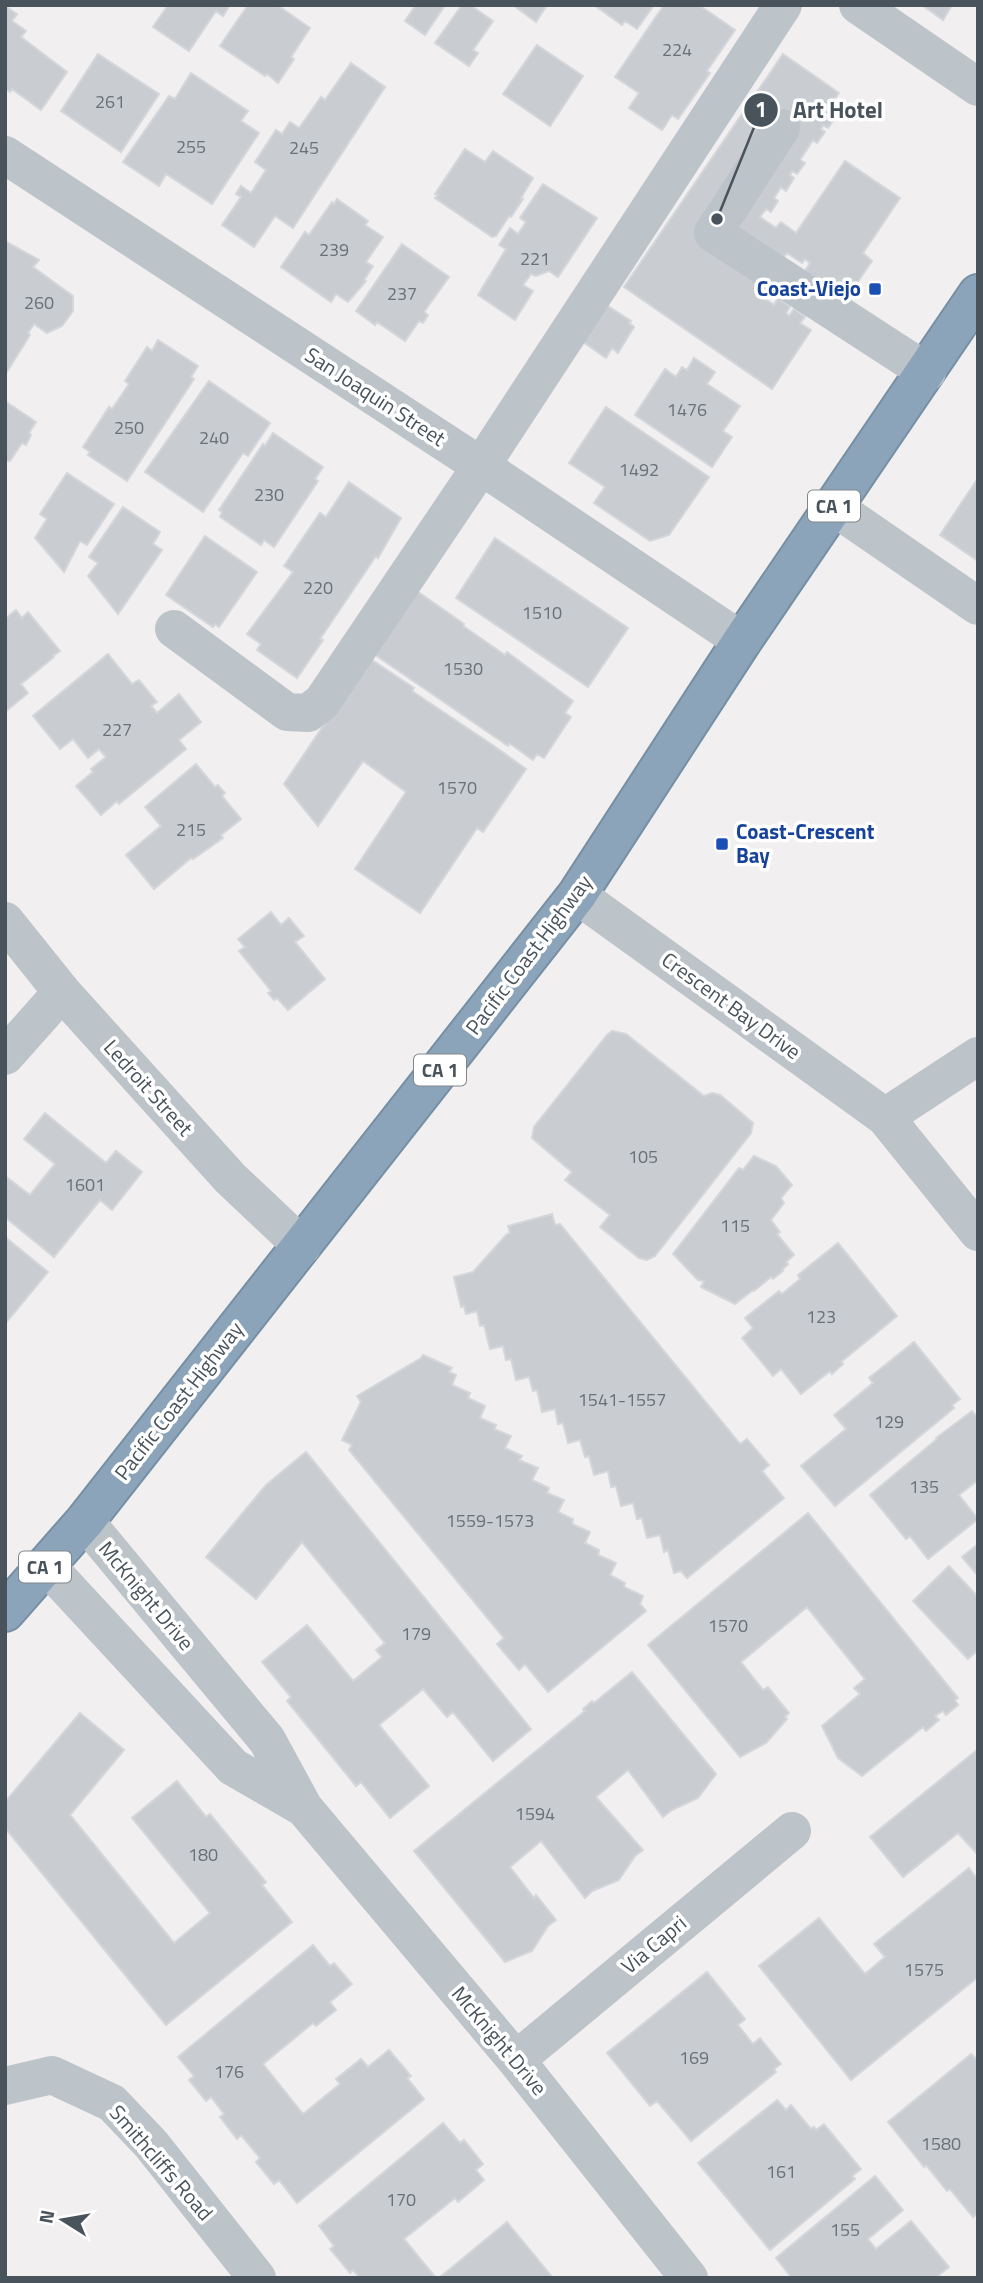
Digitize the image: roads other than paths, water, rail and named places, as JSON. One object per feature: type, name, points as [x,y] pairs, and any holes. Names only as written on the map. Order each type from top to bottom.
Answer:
[{"type":"highway","name":"Pacific Coast Highway","points":[[5,1612],[85,1521],[578,895],[742,641],[978,294]]},
{"type":"street","points":[[174,629],[287,712],[308,713],[322,702],[481,467],[783,5]]},
{"type":"street","points":[[858,5],[978,87]]},
{"type":"street","points":[[782,128],[713,233],[927,372]]},
{"type":"street","name":"San Joaquin Street","points":[[5,155],[742,641]]},
{"type":"street","points":[[834,507],[978,606]]},
{"type":"street","name":"Crescent Bay Drive","points":[[578,895],[885,1116],[978,1232]]},
{"type":"street","name":"Ledroit Street","points":[[5,920],[62,992],[230,1178],[302,1246]]},
{"type":"street","points":[[5,1056],[62,992]]},
{"type":"street","points":[[885,1116],[978,1056]]},
{"type":"street","name":"McKnight Drive","points":[[85,1521],[267,1740],[304,1808],[516,2060],[690,2278]]},
{"type":"street","name":"McKnight Drive","points":[[46,1565],[233,1767],[304,1808]]},
{"type":"street","name":"Via Capri","points":[[516,2060],[792,1831]]},
{"type":"street","name":"Smithcliffs Road","points":[[5,2086],[52,2075],[112,2103],[150,2144],[257,2278]]},
{"type":"place","name":"Art Hotel","points":[[717,219]]},
{"type":"place","name":"Coast-Viejo","points":[[875,289]]},
{"type":"place","name":"Coast-Crescent Bay","points":[[722,844]]}]
